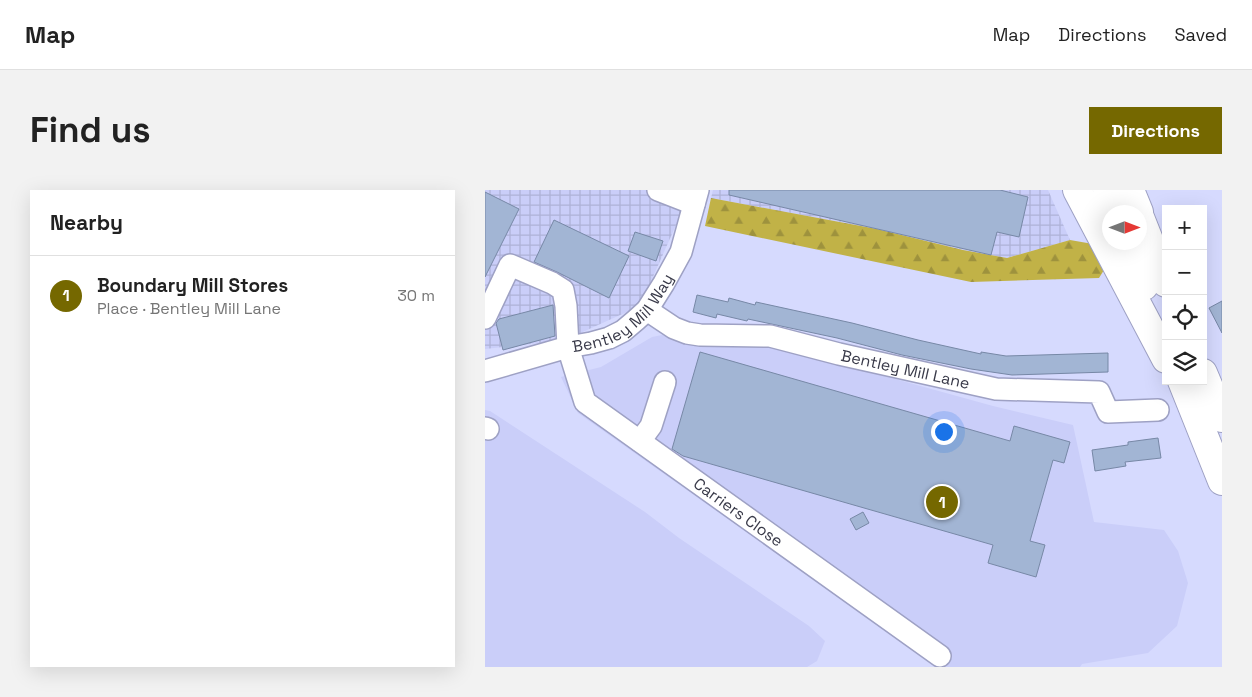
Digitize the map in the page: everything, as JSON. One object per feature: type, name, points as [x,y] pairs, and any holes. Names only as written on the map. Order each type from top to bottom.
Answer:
[{"type":"highway","points":[[1077,190],[1162,351]]},
{"type":"highway","points":[[1107,190],[1113,205]]},
{"type":"highway","points":[[1130,190],[1136,205]]},
{"type":"highway","points":[[1147,234],[1162,273]]},
{"type":"highway","points":[[1130,250],[1162,330]]},
{"type":"highway","points":[[1207,382],[1222,418]]},
{"type":"highway","points":[[1179,385],[1195,414]]},
{"type":"highway","points":[[1184,385],[1222,481]]},
{"type":"street","points":[[658,190],[696,197]]},
{"type":"street","name":"Bentley Mill Way","points":[[493,369],[568,347],[609,338],[623,331],[647,310],[681,252],[696,197]]},
{"type":"street","name":"Carriers Close","points":[[485,318],[510,265],[553,283],[563,290],[566,306],[568,347],[585,402],[940,656]]},
{"type":"street","name":"Bentley Mill Lane","points":[[647,310],[674,328],[687,333],[699,335],[770,336],[839,354],[996,389],[1099,392],[1108,412],[1158,410]]},
{"type":"street","points":[[640,442],[651,426],[665,382]]},
{"type":"shaded area","points":[[485,190],[686,190],[680,216],[640,306],[565,340],[485,349]]},
{"type":"shaded area","points":[[713,190],[1048,190],[1070,240],[1007,258],[963,250],[877,229],[711,198]]},
{"type":"shaded area","points":[[662,335],[712,346],[772,345],[993,406],[1073,425],[1094,522],[1164,530],[1178,551],[1188,583],[1177,626],[1148,653],[1082,664],[1080,667],[937,667],[578,413],[561,377],[601,367],[652,337]]},
{"type":"shaded area","points":[[485,410],[490,411],[645,512],[679,538],[809,626],[825,641],[817,661],[807,667],[485,667]]},
{"type":"green space","points":[[711,198],[877,229],[963,250],[1007,258],[1070,240],[1093,244],[1104,270],[1099,278],[971,282],[705,226]]},
{"type":"building","points":[[729,190],[1000,190],[1028,197],[1019,237],[997,232],[991,255],[729,195]]},
{"type":"building","points":[[485,192],[519,209],[485,277]]},
{"type":"building","points":[[554,220],[629,256],[609,298],[534,262]]},
{"type":"building","points":[[635,232],[663,241],[656,261],[628,251]]},
{"type":"building","points":[[697,295],[728,302],[729,298],[755,305],[756,302],[981,354],[981,352],[1006,356],[1108,353],[1108,372],[1012,375],[971,369],[748,319],[747,321],[717,314],[716,318],[693,312]]},
{"type":"building","points":[[1222,301],[1222,333],[1209,308]]},
{"type":"building","points":[[553,305],[555,336],[503,350],[496,323],[499,319]]},
{"type":"building","points":[[700,352],[1010,441],[1014,426],[1070,442],[1064,463],[1053,460],[1030,541],[1045,545],[1036,577],[988,563],[993,545],[683,456],[672,449]]},
{"type":"building","points":[[1158,438],[1161,458],[1125,462],[1126,466],[1095,471],[1092,450],[1128,445],[1128,442]]},
{"type":"building","points":[[863,512],[869,523],[856,530],[850,519]]},
{"type":"place","name":"Boundary Mill Stores","points":[[942,502]]}]
